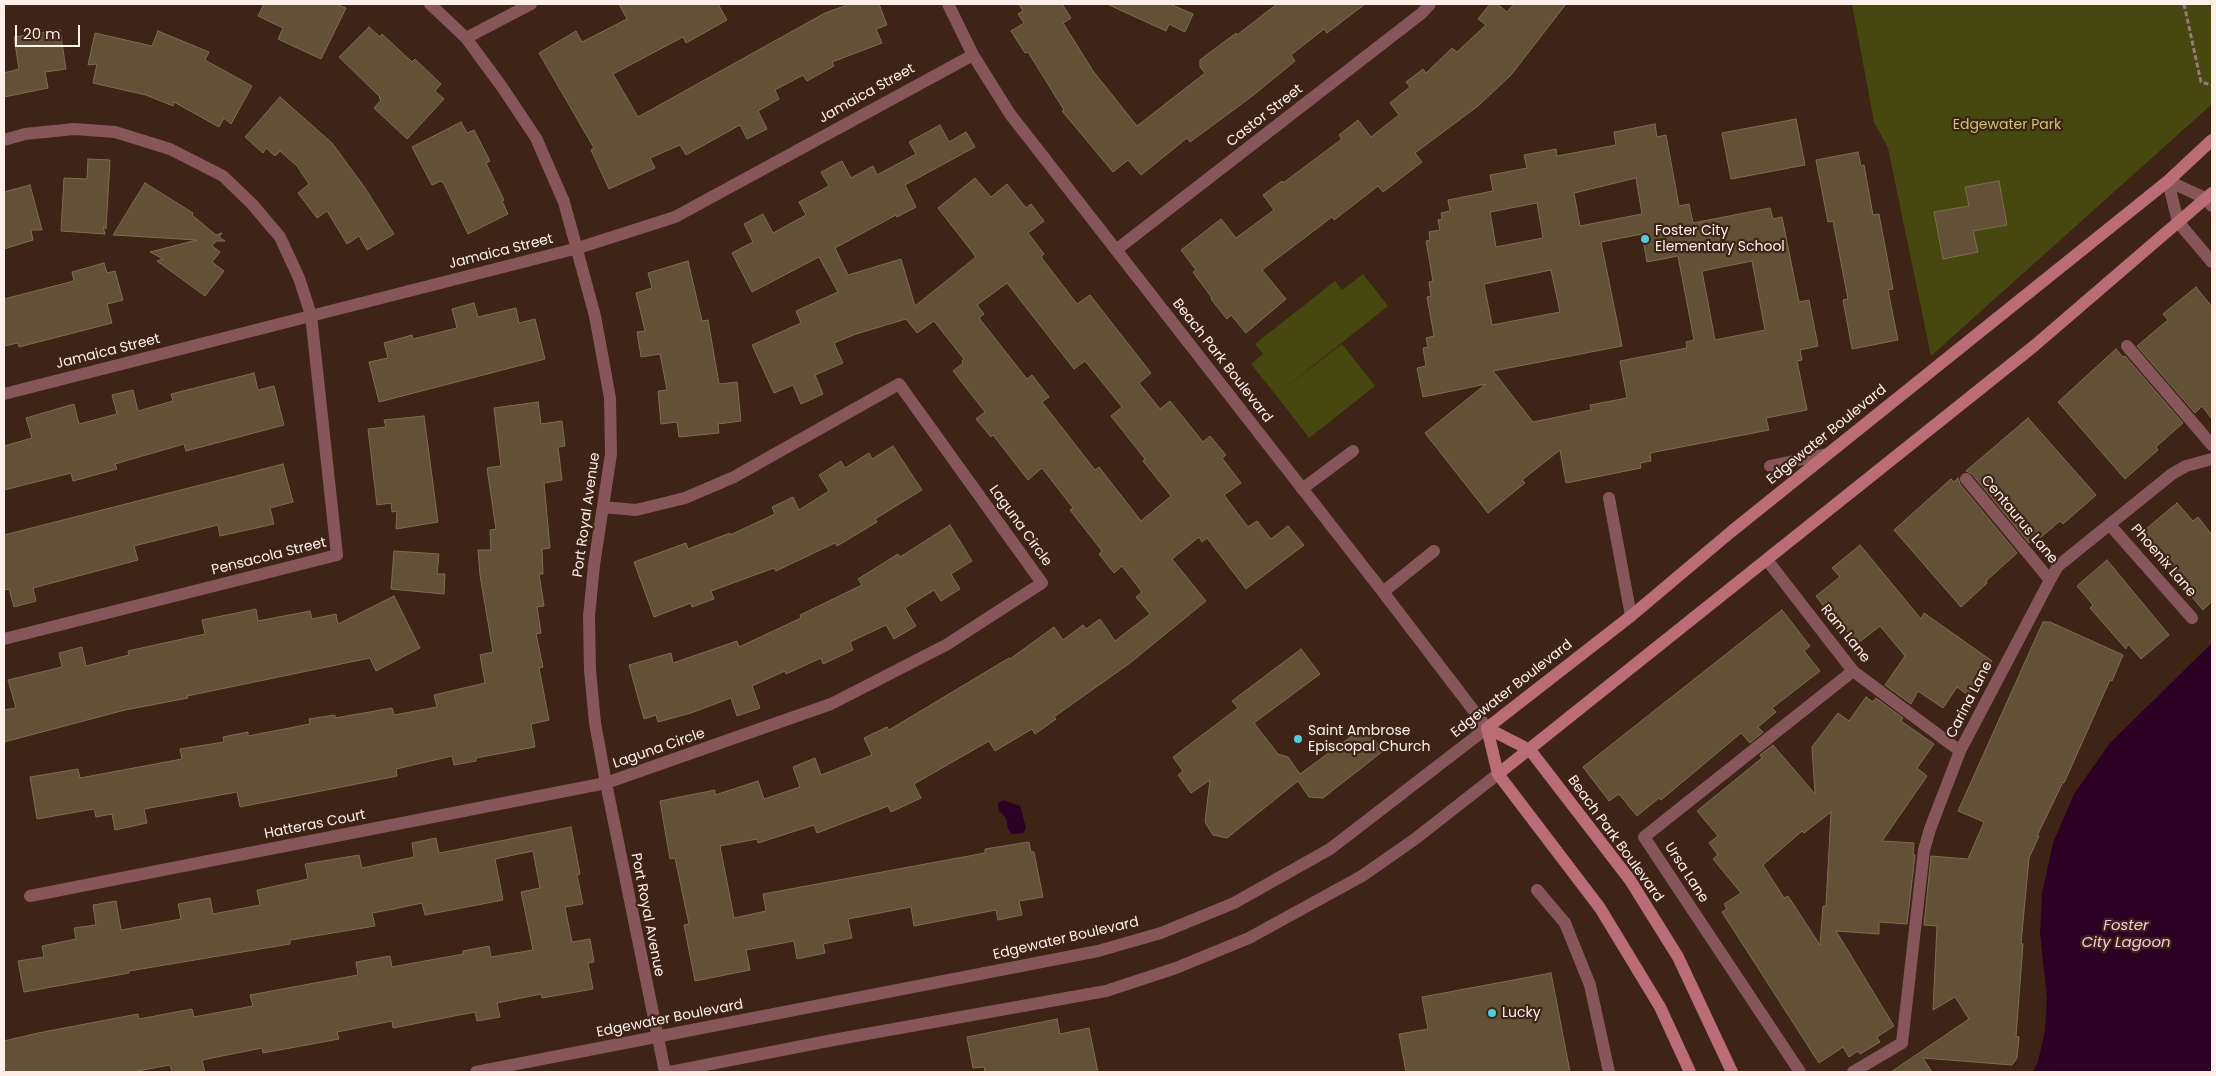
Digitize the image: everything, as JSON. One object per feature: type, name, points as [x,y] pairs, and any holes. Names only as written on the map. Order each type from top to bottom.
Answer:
[{"type":"main road","name":"Edgewater Boulevard","points":[[1487,728],[1631,616],[1827,454],[2168,181],[2212,140]]},
{"type":"main road","points":[[1498,774],[2034,346],[2178,222],[2210,199]]},
{"type":"main road","name":"Beach Park Boulevard","points":[[1487,728],[1530,750],[1630,880],[1678,957],[1732,1072]]},
{"type":"main road","name":"Beach Park Boulevard","points":[[1487,728],[1498,774],[1600,908],[1660,1007],[1690,1072]]},
{"type":"street","name":"Port Royal Avenue","points":[[430,4],[466,38],[502,86],[536,138],[564,202],[595,316],[610,398],[611,454],[594,565],[589,616],[590,670],[595,723],[606,783],[656,1037],[665,1072]]},
{"type":"street","points":[[466,38],[531,4]]},
{"type":"street","name":"Beach Park Boulevard","points":[[948,4],[973,55],[1010,114],[1384,592],[1487,728]]},
{"type":"street","name":"Castor Street","points":[[1116,250],[1422,13],[1430,4]]},
{"type":"street","name":"Jamaica Street","points":[[4,394],[578,248],[675,217],[973,55]]},
{"type":"street","points":[[4,140],[25,134],[74,129],[115,132],[170,149],[223,176],[252,204],[280,237],[299,278],[311,315]]},
{"type":"street","points":[[2168,181],[2210,199]]},
{"type":"street","points":[[2168,181],[2178,222],[2212,262]]},
{"type":"street","name":"Pensacola Street","points":[[4,639],[337,555],[311,315]]},
{"type":"street","points":[[2127,346],[2212,445]]},
{"type":"street","name":"Laguna Circle","points":[[603,508],[636,510],[685,498],[734,477],[899,384],[1042,583],[946,645],[831,704],[606,783]]},
{"type":"street","points":[[1302,489],[1353,451]]},
{"type":"street","points":[[1770,466],[1827,454]]},
{"type":"street","name":"Carina Lane","points":[[1853,1072],[1902,1043],[1924,850],[1960,751],[2058,566],[2172,474],[2186,466],[2212,459]]},
{"type":"street","name":"Centaurus Lane","points":[[1966,479],[2050,580]]},
{"type":"street","points":[[1609,498],[1631,616]]},
{"type":"street","name":"Phoenix Lane","points":[[2110,525],[2192,618]]},
{"type":"street","points":[[1384,592],[1434,551]]},
{"type":"street","name":"Ram Lane","points":[[1767,560],[1853,671],[1960,751]]},
{"type":"street","name":"Ursa Lane","points":[[1800,1072],[1644,837],[1853,671]]},
{"type":"street","name":"Edgewater Boulevard","points":[[476,1072],[1098,951],[1161,933],[1234,903],[1330,849],[1487,728]]},
{"type":"street","points":[[670,1072],[833,1040],[1106,991],[1176,968],[1249,938],[1362,876],[1415,839],[1498,774]]},
{"type":"street","name":"Hatteras Court","points":[[30,896],[606,783]]},
{"type":"street","points":[[1536,890],[1565,923],[1590,985],[1610,1072]]},
{"type":"path","points":[[2184,4],[2201,82],[2212,86]]},
{"type":"green space","name":"Edgewater Park","points":[[1852,4],[2212,4],[2212,104],[1931,356],[1888,148],[1874,122]]},
{"type":"green space","points":[[1363,274],[1388,306],[1276,395],[1251,364],[1263,354],[1255,344],[1335,281],[1342,290]]},
{"type":"green space","points":[[1342,344],[1375,386],[1309,438],[1276,395]]},
{"type":"water","name":"Foster City Lagoon","points":[[2212,643],[2212,1072],[2033,1072],[2038,1062],[2045,1030],[2047,998],[2040,933],[2042,893],[2053,843],[2074,794],[2110,743]]},
{"type":"water","points":[[1003,800],[1020,806],[1026,828],[1023,833],[1012,834],[1008,829],[1006,818],[999,811],[998,803]]},
{"type":"building","points":[[264,4],[336,4],[346,8],[321,59],[278,39],[283,28],[258,16]]},
{"type":"building","points":[[619,4],[718,4],[727,20],[686,43],[683,37],[613,74],[638,117],[825,13],[850,4],[879,4],[887,25],[876,29],[882,43],[832,62],[834,66],[807,81],[803,75],[775,90],[779,99],[758,111],[767,129],[747,139],[740,125],[686,155],[680,145],[650,158],[655,168],[609,189],[591,150],[594,148],[539,53],[576,31],[582,42],[627,19]]},
{"type":"building","points":[[1019,4],[1062,4],[1071,18],[1063,23],[1093,71],[1137,126],[1205,73],[1200,67],[1200,60],[1236,33],[1237,35],[1277,4],[1365,4],[1327,33],[1324,29],[1291,55],[1295,61],[1251,97],[1190,142],[1187,138],[1141,175],[1128,160],[1113,172],[1062,111],[1064,110],[1028,52],[1025,53],[1011,31],[1024,23],[1018,14],[1023,11]]},
{"type":"building","points":[[1107,4],[1170,4],[1193,14],[1185,32],[1169,24],[1166,31]]},
{"type":"building","points":[[1490,4],[1497,4],[1507,12],[1514,4],[1566,4],[1511,75],[1478,106],[1415,153],[1422,162],[1383,192],[1378,186],[1334,220],[1332,217],[1262,270],[1286,299],[1246,333],[1231,315],[1227,319],[1193,272],[1196,270],[1181,250],[1221,219],[1236,238],[1274,210],[1263,195],[1282,181],[1283,183],[1342,139],[1339,135],[1358,120],[1371,137],[1399,115],[1390,103],[1410,87],[1406,82],[1423,69],[1426,73],[1452,48],[1457,52],[1486,25],[1478,19]]},
{"type":"building","points":[[369,27],[380,37],[382,34],[412,62],[415,59],[441,84],[435,91],[444,99],[407,139],[374,108],[381,100],[380,97],[339,57]]},
{"type":"building","points":[[60,30],[66,69],[45,72],[48,88],[4,97],[4,73],[19,69],[14,37]]},
{"type":"building","points":[[158,31],[209,52],[205,60],[252,86],[231,124],[224,118],[219,127],[174,102],[173,106],[146,95],[93,83],[97,64],[88,65],[95,33],[152,46]]},
{"type":"building","points":[[280,97],[332,143],[365,188],[394,234],[367,250],[359,236],[347,244],[327,211],[317,218],[298,193],[309,184],[297,166],[280,151],[275,156],[266,148],[263,153],[245,137]]},
{"type":"building","points":[[1796,119],[1805,165],[1731,179],[1722,133]]},
{"type":"building","points":[[461,122],[467,133],[474,130],[490,161],[486,163],[504,200],[502,201],[508,214],[468,234],[444,184],[441,181],[432,185],[412,147]]},
{"type":"building","points":[[1655,124],[1657,137],[1666,135],[1679,206],[1689,204],[1693,223],[1770,208],[1773,219],[1782,217],[1799,302],[1809,300],[1818,346],[1800,350],[1802,360],[1797,361],[1807,410],[1766,418],[1769,430],[1650,453],[1651,461],[1640,463],[1641,468],[1566,483],[1560,450],[1522,480],[1525,483],[1488,513],[1425,433],[1486,384],[1423,397],[1417,368],[1426,366],[1423,348],[1428,347],[1426,338],[1434,336],[1427,297],[1431,296],[1429,282],[1433,281],[1426,241],[1430,240],[1429,232],[1440,230],[1438,220],[1442,219],[1441,213],[1450,211],[1448,200],[1493,191],[1490,175],[1527,168],[1524,155],[1556,149],[1557,156],[1616,145],[1614,132]],"holes":[[[1636,178],[1642,214],[1580,226],[1574,193]],[[1537,203],[1543,238],[1496,247],[1490,212]],[[1642,234],[1647,262],[1678,256],[1694,340],[1686,342],[1687,348],[1620,361],[1627,398],[1590,405],[1591,410],[1533,422],[1493,371],[1622,346],[1601,242]],[[1752,261],[1765,330],[1715,340],[1702,271]],[[1551,270],[1560,312],[1492,325],[1484,284]]]},
{"type":"building","points":[[940,125],[949,142],[966,132],[975,147],[905,185],[916,207],[897,217],[896,215],[835,248],[848,275],[901,259],[915,306],[976,257],[938,208],[975,178],[991,197],[1007,184],[1026,208],[1031,204],[1044,221],[1028,233],[1044,254],[1041,257],[1077,304],[1090,295],[1151,373],[1139,383],[1160,409],[1170,401],[1203,442],[1210,436],[1226,455],[1222,458],[1241,483],[1224,495],[1248,527],[1257,521],[1271,539],[1288,526],[1304,545],[1246,589],[1207,538],[1202,542],[1199,537],[1172,559],[1206,601],[1130,663],[1054,717],[1056,719],[1035,734],[1032,729],[995,751],[989,741],[914,784],[921,798],[891,812],[888,806],[817,833],[814,825],[758,843],[757,839],[720,846],[734,918],[766,911],[763,894],[985,853],[985,849],[1029,842],[1031,852],[1034,852],[1043,897],[1019,901],[1022,915],[998,920],[996,910],[914,926],[911,907],[848,919],[852,938],[823,944],[825,953],[797,959],[794,941],[746,950],[750,970],[695,981],[684,925],[689,924],[675,858],[670,859],[660,801],[715,790],[715,795],[758,781],[764,799],[800,787],[793,767],[815,758],[821,775],[872,755],[864,738],[887,727],[889,730],[1010,659],[1054,627],[1063,640],[1083,625],[1086,629],[1100,619],[1115,641],[1150,614],[1136,597],[1142,592],[1122,566],[1114,573],[1099,554],[1102,551],[1070,510],[1073,508],[1042,468],[1028,480],[993,435],[991,437],[976,419],[985,412],[953,371],[963,363],[964,359],[934,321],[917,333],[906,319],[856,334],[834,343],[843,363],[815,375],[823,394],[801,404],[793,385],[774,393],[752,345],[801,323],[796,311],[838,292],[819,257],[752,292],[732,253],[753,242],[744,224],[763,214],[773,233],[806,215],[799,202],[829,186],[821,172],[842,161],[851,178],[873,166],[877,175],[916,154],[909,142]],"holes":[[[1007,283],[1074,369],[1085,361],[1122,407],[1111,416],[1171,496],[1141,521],[1099,467],[1095,470],[1042,402],[1049,397],[1032,375],[1027,379],[979,318],[984,314],[977,305]]]},
{"type":"building","points":[[1858,152],[1861,166],[1864,165],[1873,215],[1879,214],[1893,289],[1888,290],[1898,340],[1852,349],[1843,300],[1848,299],[1833,221],[1828,222],[1816,160]]},
{"type":"building","points":[[88,159],[110,160],[106,229],[103,227],[105,234],[61,231],[64,178],[87,179]]},
{"type":"building","points":[[1999,181],[2007,225],[1973,231],[1978,252],[1943,259],[1934,212],[1969,206],[1965,187]]},
{"type":"building","points":[[145,183],[193,213],[192,215],[216,235],[222,233],[219,237],[225,241],[216,241],[212,246],[220,252],[212,262],[224,271],[205,296],[157,261],[163,259],[150,252],[197,240],[113,235]]},
{"type":"building","points":[[30,185],[42,230],[31,230],[33,240],[4,249],[4,192]]},
{"type":"building","points":[[688,261],[702,321],[708,320],[719,384],[737,382],[741,421],[718,424],[719,433],[679,437],[677,422],[661,424],[658,391],[667,390],[660,354],[641,357],[637,332],[645,331],[636,293],[652,288],[648,273]]},
{"type":"building","points":[[104,263],[107,273],[115,271],[123,300],[107,304],[112,323],[19,347],[18,343],[4,346],[4,299],[74,281],[72,272]]},
{"type":"building","points":[[2196,287],[2212,307],[2212,419],[2202,406],[2195,413],[2137,346],[2168,320],[2163,314]]},
{"type":"building","points":[[474,303],[478,317],[516,308],[519,323],[535,319],[545,359],[379,402],[369,362],[388,358],[384,343],[412,335],[413,339],[457,328],[452,309]]},
{"type":"building","points":[[2116,349],[2123,357],[2125,356],[2183,423],[2156,447],[2158,450],[2125,479],[2058,402]]},
{"type":"building","points":[[254,373],[258,390],[274,386],[284,425],[186,451],[184,444],[115,464],[117,469],[73,481],[71,473],[4,490],[4,446],[32,438],[26,418],[74,404],[79,424],[117,414],[112,395],[133,390],[138,411],[173,401],[171,394]]},
{"type":"building","points":[[538,402],[541,424],[562,421],[565,446],[558,447],[562,480],[544,483],[550,548],[542,549],[543,574],[539,574],[544,606],[537,607],[541,633],[536,634],[543,667],[539,668],[549,720],[531,724],[535,747],[476,758],[476,761],[454,765],[452,756],[396,769],[397,776],[240,807],[237,792],[144,809],[147,823],[115,830],[112,814],[96,817],[94,809],[37,819],[30,777],[78,769],[80,778],[182,759],[180,749],[224,742],[223,737],[248,732],[248,736],[310,724],[309,719],[335,715],[335,718],[392,708],[394,715],[437,707],[434,695],[485,683],[480,655],[493,652],[480,575],[478,550],[491,550],[490,530],[496,529],[487,468],[501,466],[494,408]]},
{"type":"building","points":[[424,416],[438,522],[396,529],[397,511],[392,512],[391,503],[377,505],[368,429],[386,427],[384,420]]},
{"type":"building","points":[[2028,418],[2096,495],[2063,524],[2060,521],[2040,538],[2038,535],[2029,543],[1972,474],[1966,471]]},
{"type":"building","points":[[893,446],[922,490],[875,519],[877,522],[837,546],[835,543],[776,571],[774,568],[711,591],[714,599],[692,607],[691,603],[654,617],[634,562],[686,543],[688,549],[730,533],[730,535],[775,514],[772,507],[793,497],[799,510],[829,491],[819,475],[841,461],[845,468],[869,453],[872,459]]},
{"type":"building","points":[[283,464],[293,502],[270,508],[274,524],[220,536],[218,525],[134,546],[138,560],[33,588],[36,601],[14,607],[9,589],[4,590],[4,535]]},
{"type":"building","points":[[1958,478],[1960,484],[2017,553],[1961,607],[1894,530],[1951,479],[1954,482]]},
{"type":"building","points":[[2177,503],[2193,521],[2198,517],[2212,535],[2212,601],[2203,610],[2186,590],[2189,587],[2159,551],[2156,553],[2140,534]]},
{"type":"building","points":[[950,525],[972,561],[951,574],[960,589],[941,601],[934,590],[905,608],[916,626],[894,639],[886,625],[850,642],[853,650],[823,664],[821,658],[786,674],[785,671],[752,686],[760,708],[737,716],[731,698],[691,713],[658,722],[656,715],[644,719],[629,665],[671,653],[673,663],[737,641],[739,647],[801,618],[800,615],[862,585],[858,579],[898,554],[900,557]]},
{"type":"building","points":[[1860,545],[1921,619],[1924,613],[1992,661],[1968,695],[1957,687],[1943,708],[1918,691],[1911,704],[1885,685],[1905,656],[1880,626],[1857,644],[1838,619],[1835,621],[1816,596],[1840,577],[1832,568]]},
{"type":"building","points":[[394,551],[439,554],[437,574],[445,574],[444,594],[391,589]]},
{"type":"building","points":[[2107,560],[2169,635],[2141,659],[2128,644],[2126,649],[2090,608],[2093,605],[2077,586]]},
{"type":"building","points":[[394,596],[420,648],[376,671],[370,658],[125,710],[4,742],[4,710],[16,708],[8,680],[62,667],[59,653],[82,647],[86,666],[129,655],[128,651],[205,634],[202,620],[256,609],[258,621],[310,611],[312,619],[336,614],[338,624]]},
{"type":"building","points":[[1782,610],[1810,646],[1804,651],[1820,671],[1772,708],[1776,712],[1758,727],[1763,732],[1750,743],[1741,733],[1661,800],[1659,798],[1637,816],[1619,794],[1609,801],[1583,767]]},
{"type":"building","points":[[2043,622],[2050,622],[2123,655],[2064,783],[2037,836],[2039,836],[2029,858],[2021,943],[2023,944],[2016,1036],[2019,1037],[2017,1058],[2012,1065],[1923,1058],[1932,1072],[1891,1072],[1969,1019],[1955,997],[1933,1010],[1937,926],[1924,925],[1931,856],[1968,859],[1984,822],[1958,811]]},
{"type":"building","points":[[1301,649],[1320,674],[1254,723],[1278,754],[1288,757],[1300,774],[1364,727],[1383,751],[1323,798],[1309,797],[1298,781],[1227,838],[1213,835],[1205,822],[1210,780],[1191,793],[1178,775],[1183,771],[1173,757],[1238,708],[1232,701]]},
{"type":"building","points":[[1866,697],[1873,702],[1876,698],[1903,718],[1901,721],[1934,744],[1917,768],[1927,776],[1882,841],[1914,843],[1913,855],[1915,855],[1907,924],[1879,922],[1879,934],[1836,931],[1894,1026],[1877,1037],[1880,1042],[1860,1054],[1858,1051],[1849,1057],[1843,1047],[1819,1063],[1722,912],[1727,909],[1724,904],[1741,893],[1713,859],[1718,855],[1709,843],[1718,836],[1697,811],[1762,758],[1760,755],[1773,745],[1815,794],[1812,747],[1838,713],[1849,721]],"holes":[[[1831,812],[1826,906],[1823,906],[1820,945],[1788,896],[1784,898],[1763,865],[1802,831],[1804,833]]]},
{"type":"building","points":[[571,827],[580,874],[577,875],[583,904],[565,907],[572,942],[590,939],[594,962],[588,963],[593,989],[542,998],[541,994],[497,1003],[500,1017],[477,1021],[475,1012],[393,1028],[392,1021],[337,1032],[339,1039],[263,1053],[262,1048],[202,1060],[205,1072],[172,1072],[170,1065],[132,1072],[4,1072],[4,1041],[38,1033],[138,1014],[139,1019],[192,1009],[194,1017],[253,1006],[250,995],[358,975],[356,962],[390,956],[392,967],[463,954],[463,951],[489,946],[491,957],[533,950],[521,892],[540,888],[533,851],[495,859],[503,900],[425,915],[422,903],[372,913],[375,926],[290,940],[290,944],[129,971],[129,973],[24,992],[18,961],[44,957],[42,946],[76,939],[74,928],[96,925],[93,905],[116,901],[121,930],[181,919],[178,904],[210,898],[213,914],[260,905],[257,890],[308,879],[305,864],[359,855],[362,868],[414,857],[412,843],[436,838],[439,853]]},
{"type":"building","name":"Lucky","points":[[1551,973],[1570,1072],[1406,1072],[1399,1034],[1428,1029],[1422,997]]},
{"type":"building","points":[[1057,1019],[1060,1034],[1089,1028],[1098,1072],[985,1072],[984,1067],[973,1068],[967,1037]]},
{"type":"place","name":"Foster City Elementary School","points":[[1645,239]]},
{"type":"place","name":"Saint Ambrose Episcopal Church","points":[[1298,739]]},
{"type":"place","name":"Lucky","points":[[1492,1013]]}]
